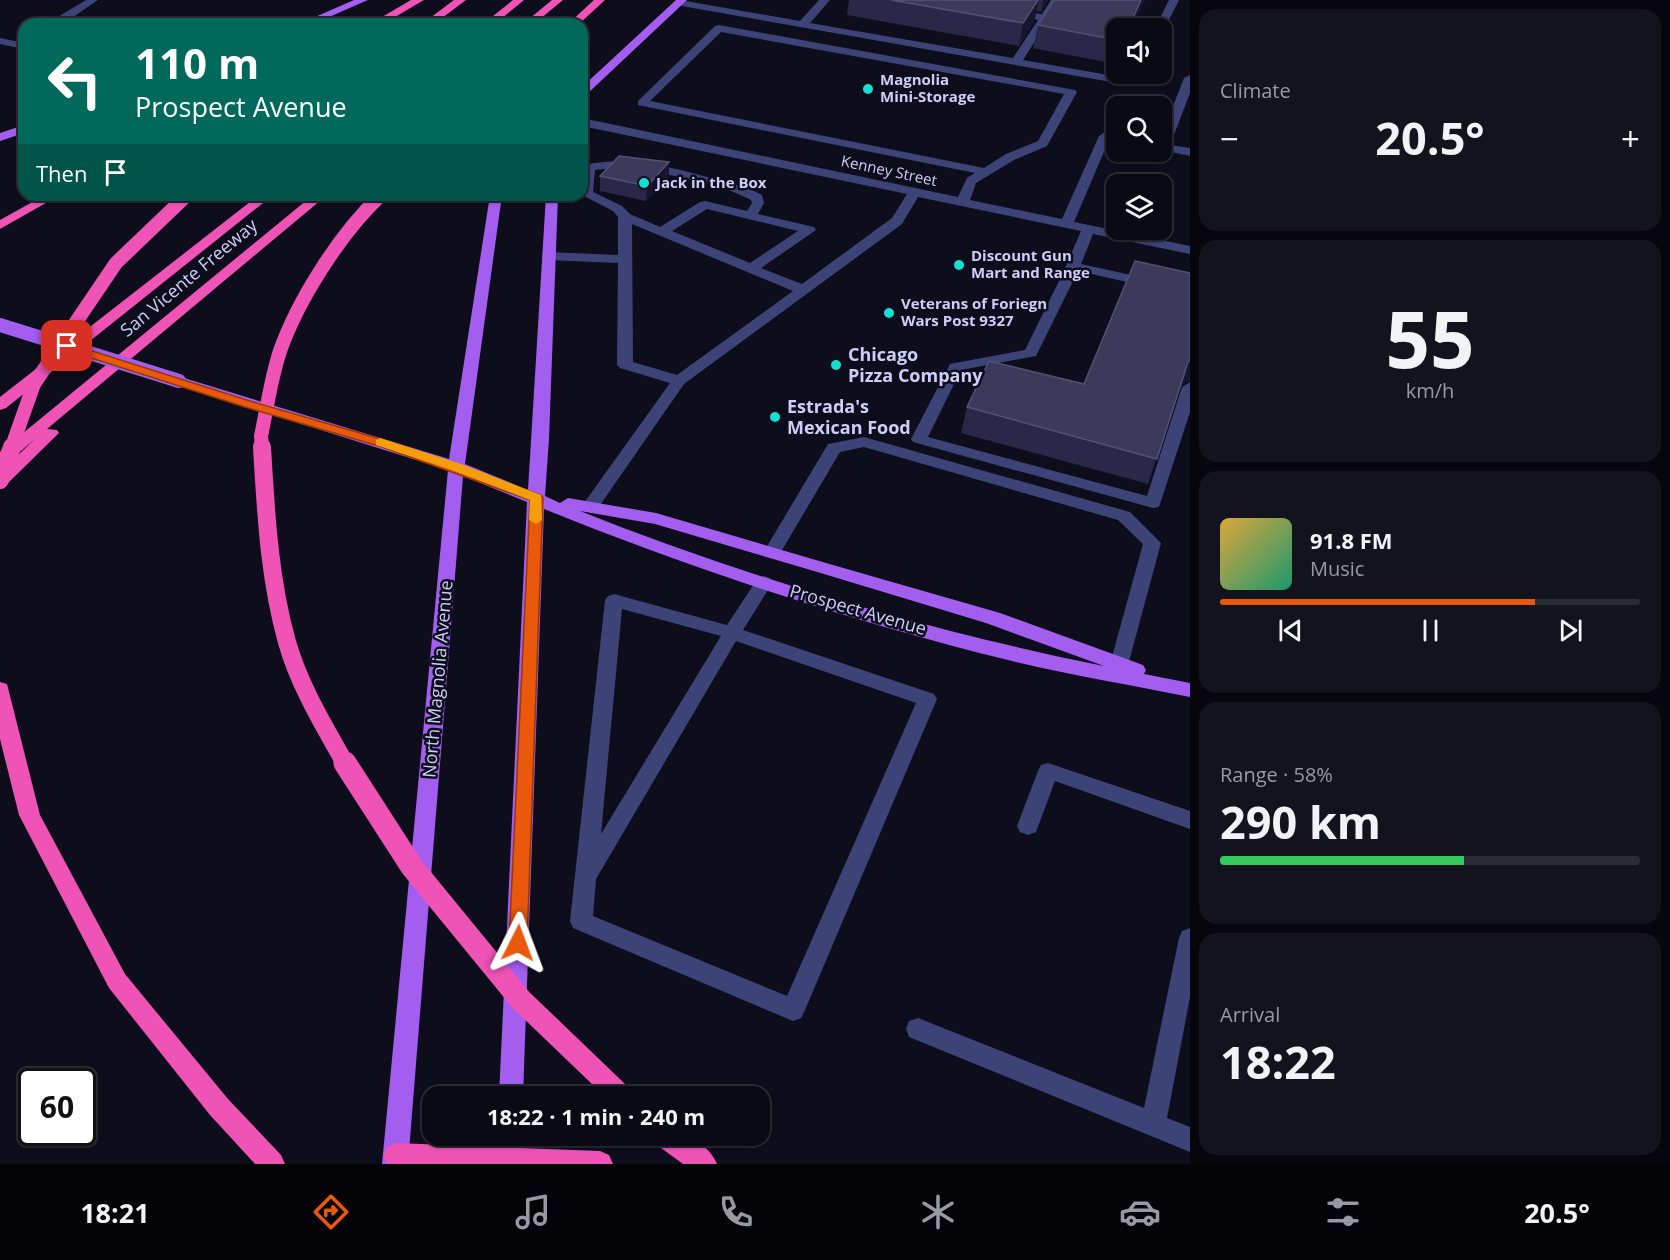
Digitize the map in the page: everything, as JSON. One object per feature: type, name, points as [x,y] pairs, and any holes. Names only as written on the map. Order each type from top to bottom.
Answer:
[{"type":"highway","points":[[386,18],[419,0]]},
{"type":"highway","points":[[496,18],[519,0]]},
{"type":"highway","points":[[536,18],[558,0]]},
{"type":"highway","points":[[580,18],[600,0]]},
{"type":"highway","points":[[435,18],[457,3]]},
{"type":"highway","points":[[0,225],[43,201]]},
{"type":"highway","points":[[0,480],[34,384],[116,262],[181,201]]},
{"type":"highway","name":"San Vicente Freeway","points":[[0,405],[259,201]]},
{"type":"highway","name":"San Vicente Freeway","points":[[0,460],[314,201]]},
{"type":"highway","points":[[375,201],[364,211],[332,253],[303,302],[280,351],[261,436],[268,560],[287,643],[316,712],[358,786],[411,867],[521,1000],[611,1086]]},
{"type":"highway","points":[[0,480],[174,315]]},
{"type":"highway","points":[[0,689],[2,708],[30,815],[117,981],[219,1107],[272,1164]]},
{"type":"highway","points":[[680,1146],[704,1164]]},
{"type":"highway","points":[[395,1160],[600,1164]]},
{"type":"main road","points":[[319,18],[363,0]]},
{"type":"main road","points":[[588,87],[681,1]]},
{"type":"main road","points":[[0,137],[18,131]]},
{"type":"main road","name":"North Magnolia Avenue","points":[[395,1160],[456,467],[495,201]]},
{"type":"main road","points":[[511,1086],[536,498],[541,439],[552,201]]},
{"type":"main road","name":"Prospect Avenue","points":[[0,325],[456,467],[627,537],[811,598],[1012,654],[1119,670]]},
{"type":"main road","name":"Prospect Avenue","points":[[536,498],[656,519],[772,553],[993,618],[1119,670],[1190,690]]},
{"type":"main road","points":[[508,1163],[509,1146]]},
{"type":"street","points":[[63,18],[93,0]]},
{"type":"street","points":[[1016,62],[1056,0]]},
{"type":"street","points":[[1165,18],[1174,0]]},
{"type":"street","points":[[681,1],[1106,78]]},
{"type":"street","points":[[802,24],[819,2]]},
{"type":"street","points":[[998,10],[1045,18]]},
{"type":"street","points":[[962,203],[971,181],[986,172],[1010,157],[1043,143],[1071,92],[719,28],[642,103],[986,172]]},
{"type":"street","points":[[0,41],[18,45]]},
{"type":"street","points":[[1172,122],[1190,78]]},
{"type":"street","name":"Kenney Street","points":[[588,123],[1190,250]]},
{"type":"street","points":[[1066,224],[1106,136]]},
{"type":"street","points":[[1172,149],[1190,152]]},
{"type":"street","points":[[588,180],[589,168],[600,165],[629,165],[742,190],[756,198],[758,203],[750,216]]},
{"type":"street","points":[[590,507],[679,381],[897,221],[914,193]]},
{"type":"street","points":[[588,194],[595,200],[621,210],[625,217],[625,364],[679,381]]},
{"type":"street","points":[[661,232],[705,205],[809,230],[751,268]]},
{"type":"street","points":[[625,217],[804,290]]},
{"type":"street","points":[[1088,229],[1073,266],[1031,352],[955,367],[919,439],[1153,503],[1190,387]]},
{"type":"street","points":[[548,256],[625,259]]},
{"type":"street","points":[[1073,266],[1190,292]]},
{"type":"street","points":[[772,553],[834,448],[864,442],[1124,516],[1152,543],[1119,670]]},
{"type":"street","points":[[586,877],[764,582]]},
{"type":"street","points":[[615,600],[732,633],[927,699],[793,1010],[581,921],[615,600]]},
{"type":"street","points":[[1028,826],[1048,771],[1190,820]]},
{"type":"street","points":[[1153,1124],[1190,938]]},
{"type":"street","points":[[918,1029],[1190,1140]]},
{"type":"building","points":[[891,0],[1038,0],[1023,23]]},
{"type":"building","points":[[1054,0],[1141,0],[1133,18],[1106,18],[1106,38],[1038,25]]},
{"type":"building","points":[[619,156],[669,162],[647,186],[600,176]]},
{"type":"building","points":[[1135,261],[1190,273],[1190,360],[1157,459],[967,407],[989,361],[1084,384]]},
{"type":"slow traffic","points":[[380,442],[456,467],[536,498],[536,520]]},
{"type":"place","name":"Magnolia Mini-Storage","points":[[868,89]]},
{"type":"place","name":"Jack in the Box","points":[[644,183]]},
{"type":"place","name":"Discount Gun Mart and Range","points":[[959,265]]},
{"type":"place","name":"Veterans of Foriegn Wars Post 9327","points":[[889,313]]},
{"type":"place","name":"Chicago Pizza Company","points":[[836,365]]},
{"type":"place","name":"Estrada's Mexican Food","points":[[775,417]]},
{"type":"route","points":[[67,346],[249,404],[387,444],[456,467],[536,498],[518,943]]}]
